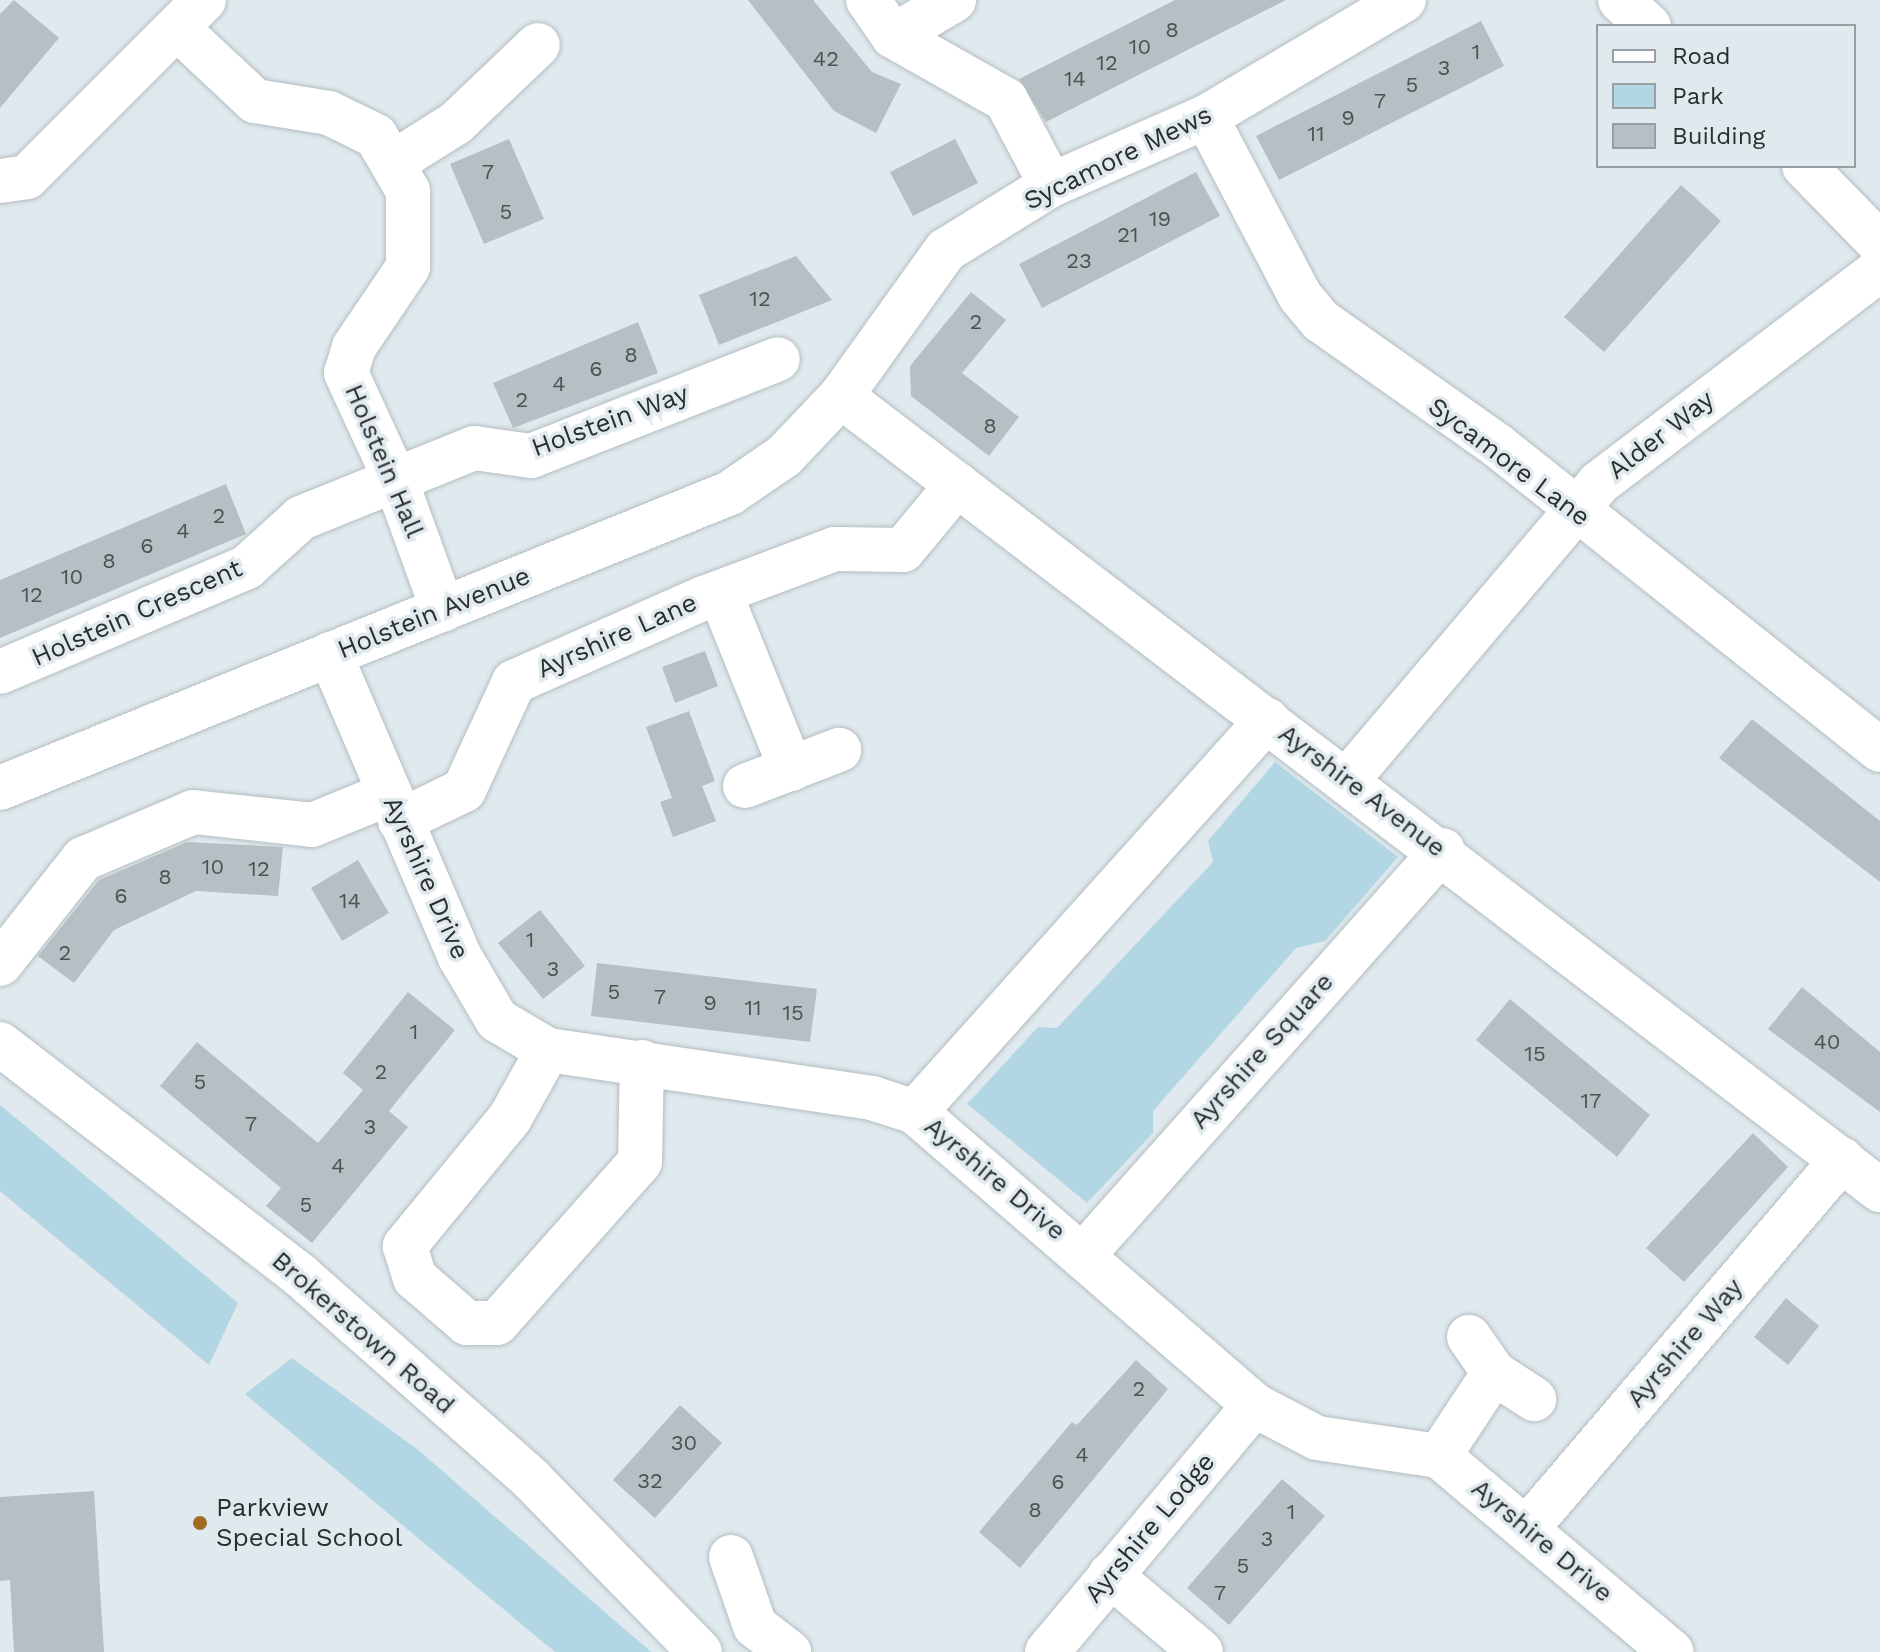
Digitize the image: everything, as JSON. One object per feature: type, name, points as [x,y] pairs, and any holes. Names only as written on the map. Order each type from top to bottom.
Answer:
[{"type":"street","points":[[868,0],[893,36],[1006,100],[1051,185]]},
{"type":"street","points":[[893,36],[954,0]]},
{"type":"street","name":"Sycamore Mews","points":[[841,396],[946,250],[1051,185],[1206,117],[1404,0]]},
{"type":"street","points":[[1620,0],[1647,24]]},
{"type":"street","points":[[0,181],[27,177],[191,14]]},
{"type":"street","name":"Holstein Hall","points":[[191,14],[255,101],[329,113],[376,136],[394,162],[408,191],[408,267],[354,347],[346,373],[396,481],[443,610]]},
{"type":"street","points":[[394,162],[456,123],[538,45]]},
{"type":"street","name":"Sycamore Lane","points":[[1206,117],[1300,296],[1321,321],[1498,446],[1576,513],[1880,750]]},
{"type":"street","points":[[1806,168],[1880,244]]},
{"type":"street","name":"Alder Way","points":[[1349,778],[1618,467],[1880,270]]},
{"type":"street","name":"Holstein Way","points":[[396,481],[474,448],[531,456],[778,359]]},
{"type":"street","name":"Ayrshire Avenue","points":[[841,396],[1267,720],[1349,778],[1665,1030],[1880,1190]]},
{"type":"street","name":"Holstein Avenue","points":[[0,788],[730,493],[784,456],[841,396]]},
{"type":"street","name":"Holstein Crescent","points":[[0,672],[247,567],[301,518],[396,481]]},
{"type":"street","name":"Ayrshire Lane","points":[[0,964],[83,859],[193,812],[312,825],[464,790],[514,682],[720,593],[835,549],[903,550],[957,485]]},
{"type":"street","name":"Ayrshire Lane","points":[[720,593],[791,769]]},
{"type":"street","name":"Ayrshire Drive","points":[[330,654],[460,957],[497,1020],[548,1050],[872,1098],[915,1112],[1084,1254],[1254,1405],[1317,1438],[1439,1456],[1529,1526],[1672,1652]]},
{"type":"street","points":[[915,1112],[1267,720]]},
{"type":"street","points":[[745,786],[839,750]]},
{"type":"street","name":"Ayrshire Square","points":[[1084,1254],[1443,850]]},
{"type":"street","name":"Brokerstown Road","points":[[0,1044],[301,1276],[531,1479],[700,1652]]},
{"type":"street","points":[[548,1050],[510,1118],[405,1246],[415,1278],[467,1323],[497,1323],[640,1162],[642,1062]]},
{"type":"street","name":"Ayrshire Way","points":[[1529,1526],[1842,1160]]},
{"type":"street","points":[[1469,1337],[1494,1373],[1534,1399]]},
{"type":"street","points":[[1439,1456],[1494,1373]]},
{"type":"street","name":"Ayrshire Lodge","points":[[1047,1652],[1254,1405]]},
{"type":"street","points":[[731,1557],[755,1626],[789,1652]]},
{"type":"street","points":[[1110,1575],[1201,1652]]},
{"type":"green space","points":[[1275,762],[1398,857],[1325,941],[1296,948],[1153,1111],[1153,1133],[1087,1203],[967,1104],[1038,1027],[1057,1028],[1213,862],[1208,841]]},
{"type":"green space","points":[[0,1105],[238,1303],[209,1365],[0,1191]]},
{"type":"green space","points":[[292,1358],[417,1449],[651,1652],[555,1652],[245,1394]]},
{"type":"building","points":[[14,0],[59,38],[0,108],[0,14]]},
{"type":"building","points":[[748,0],[813,0],[872,72],[901,84],[876,133],[834,111]]},
{"type":"building","points":[[1175,0],[1286,0],[1046,122],[1019,79]]},
{"type":"building","points":[[1481,21],[1504,66],[1279,180],[1256,136]]},
{"type":"building","points":[[509,139],[544,219],[484,244],[450,164]]},
{"type":"building","points":[[955,139],[978,183],[913,216],[890,172]]},
{"type":"building","points":[[1196,172],[1220,216],[1042,308],[1019,264]]},
{"type":"building","points":[[1681,185],[1721,221],[1604,352],[1564,317]]},
{"type":"building","points":[[796,256],[832,300],[719,345],[699,295]]},
{"type":"building","points":[[971,292],[1006,320],[962,373],[1019,417],[989,456],[911,396],[910,366]]},
{"type":"building","points":[[638,322],[658,373],[513,428],[493,383]]},
{"type":"building","points":[[226,484],[246,534],[0,638],[0,580]]},
{"type":"building","points":[[705,651],[718,686],[675,703],[662,667]]},
{"type":"building","points":[[689,711],[715,781],[702,786],[716,821],[673,837],[660,802],[672,798],[646,727]]},
{"type":"building","points":[[1752,719],[1880,821],[1880,882],[1719,758]]},
{"type":"building","points":[[187,842],[283,847],[278,896],[196,891],[114,930],[74,983],[38,956],[99,880]]},
{"type":"building","points":[[358,860],[389,913],[342,941],[311,888]]},
{"type":"building","points":[[540,910],[585,966],[543,999],[498,943]]},
{"type":"building","points":[[597,963],[817,989],[810,1042],[591,1016]]},
{"type":"building","points":[[1802,987],[1880,1052],[1880,1112],[1768,1029]]},
{"type":"building","points":[[408,992],[455,1030],[389,1111],[408,1127],[312,1243],[266,1206],[281,1188],[160,1086],[197,1042],[318,1143],[363,1090],[343,1073]]},
{"type":"building","points":[[1510,999],[1650,1115],[1617,1157],[1476,1040]]},
{"type":"building","points":[[1753,1133],[1788,1167],[1684,1282],[1646,1248]]},
{"type":"building","points":[[1786,1298],[1819,1326],[1788,1365],[1754,1337]]},
{"type":"building","points":[[1136,1360],[1168,1389],[1020,1568],[979,1532],[1072,1422],[1077,1425]]},
{"type":"building","points":[[680,1405],[722,1443],[655,1518],[613,1480]]},
{"type":"building","points":[[1282,1479],[1325,1516],[1229,1625],[1187,1588]]},
{"type":"building","points":[[94,1491],[104,1652],[14,1652],[10,1580],[0,1581],[0,1497]]},
{"type":"place","name":"Parkview Special School","points":[[200,1523]]}]
